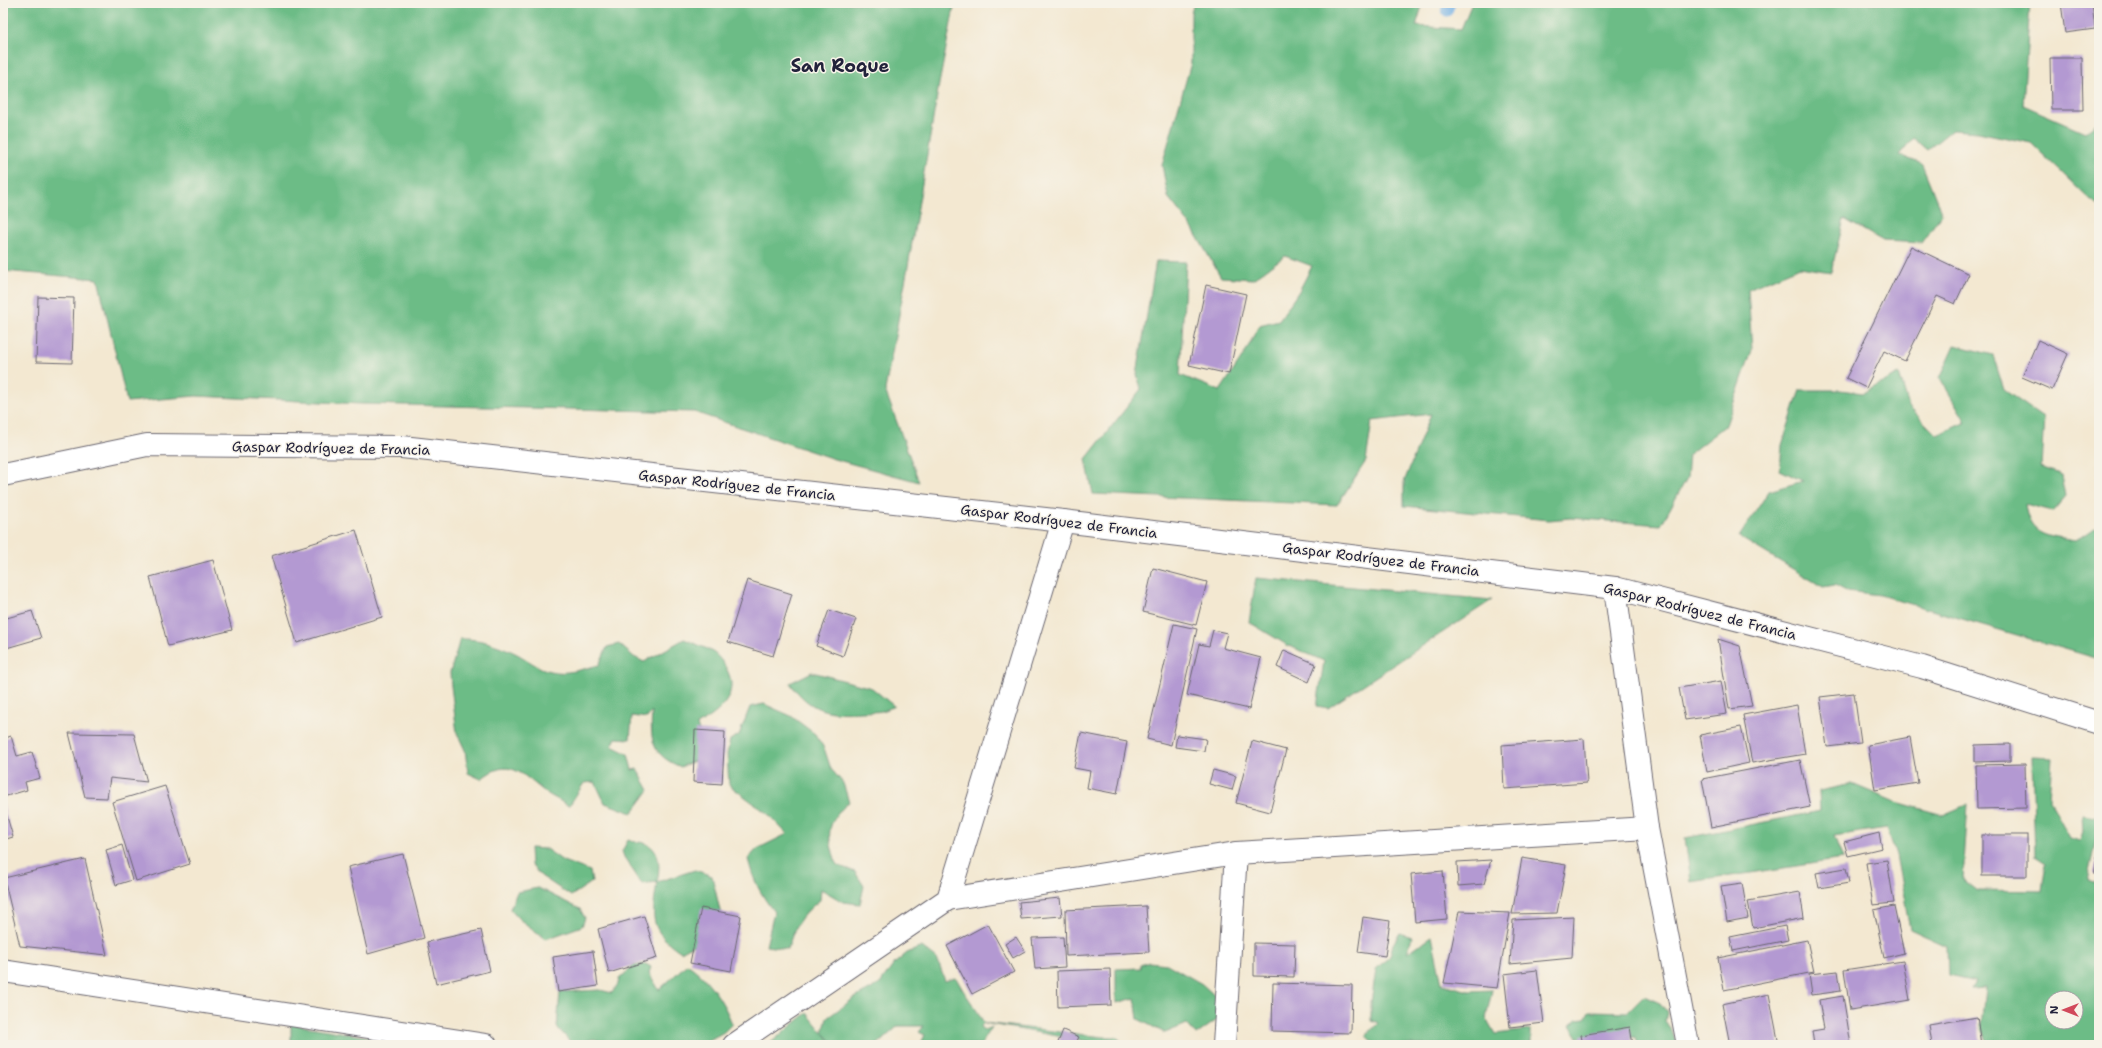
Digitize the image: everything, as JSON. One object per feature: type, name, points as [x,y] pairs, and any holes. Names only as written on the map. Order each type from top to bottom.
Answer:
[{"type":"street","name":"Gaspar Rodríguez de Francia","points":[[3,475],[147,445],[402,447],[1063,521],[1615,588],[1922,667],[2099,723]]},
{"type":"street","points":[[948,899],[1063,521]]},
{"type":"street","points":[[1615,588],[1647,828],[1688,1045]]},
{"type":"street","points":[[734,1045],[948,899],[1236,853],[1647,828]]},
{"type":"street","points":[[1224,1045],[1236,853]]},
{"type":"street","points":[[3,971],[486,1045]]},
{"type":"green space","points":[[3,3],[955,3],[939,84],[885,390],[919,482],[834,459],[694,412],[362,404],[196,396],[127,402],[98,279],[3,271]]},
{"type":"green space","points":[[1194,3],[1423,3],[1416,26],[1461,29],[1472,3],[2030,3],[2023,105],[2085,132],[2099,121],[2099,206],[2090,200],[2031,143],[1978,132],[1952,130],[1927,150],[1913,138],[1899,155],[1922,164],[1942,214],[1921,243],[1883,241],[1844,219],[1831,272],[1800,267],[1748,289],[1752,350],[1726,425],[1689,454],[1687,478],[1661,525],[1571,518],[1549,520],[1404,506],[1404,482],[1431,414],[1372,421],[1366,461],[1337,505],[1093,494],[1086,459],[1141,389],[1137,374],[1156,261],[1186,262],[1180,375],[1220,391],[1245,353],[1259,325],[1279,320],[1299,291],[1312,266],[1285,256],[1253,279],[1221,277],[1191,226],[1168,197],[1162,165],[1191,63],[1191,13]]},
{"type":"green space","points":[[1955,345],[1993,355],[2004,390],[2044,418],[2041,467],[2062,475],[2066,496],[2053,511],[2025,504],[2027,515],[2035,529],[2048,536],[2075,541],[2094,528],[2099,528],[2099,659],[1880,595],[1846,591],[1835,585],[1823,587],[1739,537],[1769,491],[1803,481],[1780,470],[1782,445],[1800,390],[1840,390],[1863,393],[1899,374],[1909,407],[1937,435],[1966,422],[1940,378]]},
{"type":"green space","points":[[1256,578],[1492,600],[1328,708],[1317,706],[1324,661],[1287,645],[1249,622]]},
{"type":"green space","points":[[460,639],[483,641],[519,655],[541,668],[551,671],[567,672],[599,665],[607,647],[619,644],[634,657],[644,662],[684,639],[707,649],[718,656],[730,677],[731,686],[726,702],[720,709],[697,725],[707,755],[681,767],[664,757],[658,752],[654,745],[651,730],[652,711],[647,718],[632,716],[630,739],[616,738],[612,746],[628,754],[632,770],[637,769],[649,790],[632,813],[605,803],[595,782],[584,783],[569,806],[548,794],[515,770],[507,768],[500,769],[491,772],[481,779],[468,773],[465,750],[457,733],[450,673]]},
{"type":"green space","points":[[812,672],[872,688],[894,706],[875,712],[850,713],[821,709],[805,700],[790,683]]},
{"type":"green space","points":[[764,704],[791,716],[815,734],[824,748],[831,769],[843,783],[849,802],[835,817],[832,824],[830,831],[831,846],[837,865],[855,872],[864,886],[860,904],[843,902],[821,889],[820,900],[803,916],[799,922],[788,949],[766,946],[774,912],[758,887],[752,874],[748,859],[757,849],[787,834],[768,814],[729,785],[727,754],[730,740],[739,735],[750,707]]},
{"type":"green space","points":[[2032,757],[2052,758],[2049,799],[2070,838],[2080,841],[2083,831],[2082,815],[2096,817],[2096,843],[2088,880],[2099,884],[2099,1045],[1989,1045],[1981,1026],[1985,988],[1971,989],[1976,981],[1948,975],[1947,946],[1910,929],[1896,855],[1887,828],[1834,836],[1843,859],[1691,882],[1685,838],[1820,811],[1819,791],[1852,784],[1893,801],[1943,815],[1968,804],[1963,879],[1977,890],[2042,891],[2046,863],[2035,856]]},
{"type":"green space","points":[[628,840],[647,844],[655,851],[659,866],[657,882],[642,884],[624,857],[622,851]]},
{"type":"green space","points":[[530,848],[546,849],[563,861],[590,871],[592,882],[571,896],[541,876],[531,865]]},
{"type":"green space","points":[[695,870],[712,876],[721,915],[700,941],[681,952],[663,937],[655,922],[654,905],[657,882]]},
{"type":"green space","points":[[538,888],[580,909],[585,918],[582,926],[546,939],[519,919],[510,909],[517,892]]},
{"type":"green space","points":[[1400,933],[1412,937],[1407,953],[1432,936],[1442,984],[1469,991],[1492,990],[1486,1018],[1495,1034],[1531,1030],[1531,1045],[1376,1045],[1366,1036],[1378,1023],[1371,1020],[1371,1003],[1376,969],[1390,956],[1393,944]]},
{"type":"green space","points":[[922,947],[937,959],[945,981],[956,978],[984,1023],[980,1027],[984,1030],[992,1027],[981,1045],[920,1045],[925,1035],[919,1032],[924,1026],[898,1026],[877,1045],[835,1045],[824,1033],[833,1045],[768,1045],[807,1013],[823,1033],[827,1018],[853,999],[880,984],[894,964],[907,953]]},
{"type":"green space","points":[[1149,962],[1167,964],[1202,984],[1215,996],[1221,1010],[1217,1020],[1196,1035],[1187,1024],[1165,1033],[1138,1019],[1135,998],[1116,1003],[1116,969],[1141,968],[1140,965]]},
{"type":"green space","points":[[646,964],[651,967],[649,973],[659,990],[687,964],[708,983],[720,998],[732,1024],[724,1032],[700,1045],[615,1045],[593,1039],[573,1045],[557,1027],[560,992],[600,990],[612,993],[618,984],[619,979],[634,966]]},
{"type":"green space","points":[[1644,996],[1660,1003],[1667,1012],[1665,1021],[1671,1029],[1677,1045],[1638,1045],[1636,1037],[1590,1039],[1578,1037],[1570,1025],[1577,1020],[1585,1019],[1589,1011],[1628,1012]]},
{"type":"green space","points":[[984,1023],[1103,1037],[1116,1037],[1126,1045],[1099,1045],[1097,1043]]},
{"type":"green space","points":[[291,1024],[417,1045],[291,1045]]},
{"type":"building","points":[[2061,3],[2092,3],[2095,29],[2065,33]]},
{"type":"building","points":[[2050,58],[2082,58],[2083,110],[2051,110]]},
{"type":"building","points":[[1911,246],[1969,274],[1955,304],[1937,296],[1905,361],[1884,351],[1866,388],[1846,378]]},
{"type":"building","points":[[1206,285],[1246,294],[1229,374],[1189,365]]},
{"type":"building","points":[[38,297],[74,298],[72,363],[36,362]]},
{"type":"building","points":[[2038,340],[2068,354],[2052,390],[2022,377]]},
{"type":"building","points":[[356,530],[382,617],[297,643],[271,556]]},
{"type":"building","points":[[213,560],[232,630],[168,646],[150,577]]},
{"type":"building","points":[[1153,568],[1207,582],[1196,625],[1143,612]]},
{"type":"building","points":[[747,580],[792,594],[773,656],[728,642]]},
{"type":"building","points":[[829,610],[856,619],[843,656],[816,646]]},
{"type":"building","points":[[32,611],[41,638],[3,649],[3,619]]},
{"type":"building","points":[[1174,624],[1197,629],[1171,745],[1147,739]]},
{"type":"building","points":[[1213,630],[1227,633],[1223,648],[1261,658],[1249,709],[1187,695],[1199,644],[1209,646]]},
{"type":"building","points":[[1718,639],[1740,646],[1752,706],[1729,709]]},
{"type":"building","points":[[1284,650],[1316,664],[1309,682],[1277,667]]},
{"type":"building","points":[[1721,681],[1727,714],[1685,720],[1679,688]]},
{"type":"building","points":[[1854,693],[1861,743],[1827,747],[1820,697]]},
{"type":"building","points":[[1797,705],[1805,754],[1752,763],[1743,715]]},
{"type":"building","points":[[1741,727],[1749,763],[1707,772],[1700,735]]},
{"type":"building","points":[[695,730],[725,732],[722,784],[693,782]]},
{"type":"building","points":[[69,733],[134,734],[147,782],[110,778],[107,798],[85,797]]},
{"type":"building","points":[[1081,733],[1127,742],[1117,794],[1087,788],[1090,771],[1074,768]]},
{"type":"building","points":[[1177,735],[1206,739],[1204,751],[1175,747]]},
{"type":"building","points":[[11,736],[17,756],[32,752],[40,778],[25,782],[27,790],[3,797],[3,739]]},
{"type":"building","points":[[1910,737],[1918,783],[1875,790],[1868,745]]},
{"type":"building","points":[[1584,739],[1587,783],[1504,789],[1502,745]]},
{"type":"building","points":[[1252,741],[1286,750],[1270,812],[1236,803]]},
{"type":"building","points":[[2010,744],[2010,761],[1975,762],[1975,745]]},
{"type":"building","points":[[1800,760],[1810,807],[1711,827],[1702,779]]},
{"type":"building","points":[[2025,764],[2026,808],[1977,809],[1976,765]]},
{"type":"building","points":[[1213,770],[1236,776],[1232,790],[1209,784]]},
{"type":"building","points":[[165,786],[190,864],[136,881],[112,802]]},
{"type":"building","points":[[3,803],[13,837],[3,840]]},
{"type":"building","points":[[1879,833],[1882,848],[1848,856],[1844,842]]},
{"type":"building","points":[[1982,835],[2027,835],[2027,876],[1982,876]]},
{"type":"building","points":[[122,845],[132,880],[116,885],[106,850]]},
{"type":"building","points":[[2099,853],[2099,875],[2094,874]]},
{"type":"building","points":[[403,854],[424,938],[368,954],[348,867]]},
{"type":"building","points":[[1522,858],[1566,865],[1557,913],[1512,914]]},
{"type":"building","points":[[85,859],[107,955],[20,946],[4,878]]},
{"type":"building","points":[[1491,860],[1484,884],[1458,886],[1457,862]]},
{"type":"building","points":[[1887,860],[1894,903],[1873,905],[1866,863]]},
{"type":"building","points":[[1846,868],[1849,883],[1819,888],[1816,873]]},
{"type":"building","points":[[1443,871],[1447,919],[1415,922],[1411,874]]},
{"type":"building","points":[[1742,883],[1748,918],[1727,922],[1721,886]]},
{"type":"building","points":[[1800,892],[1804,918],[1753,928],[1748,901]]},
{"type":"building","points":[[1060,898],[1062,916],[1021,919],[1019,902]]},
{"type":"building","points":[[1146,906],[1149,952],[1066,956],[1065,910]]},
{"type":"building","points":[[1894,906],[1904,953],[1884,958],[1874,910]]},
{"type":"building","points":[[701,908],[741,916],[731,971],[690,963]]},
{"type":"building","points":[[1459,911],[1510,913],[1497,988],[1444,983]]},
{"type":"building","points":[[644,916],[657,958],[609,973],[598,929]]},
{"type":"building","points":[[1363,917],[1390,921],[1385,956],[1358,952]]},
{"type":"building","points":[[1574,917],[1572,958],[1510,964],[1513,920]]},
{"type":"building","points":[[988,924],[1014,972],[972,994],[947,946]]},
{"type":"building","points":[[1785,926],[1788,940],[1733,951],[1730,937]]},
{"type":"building","points":[[481,930],[490,971],[436,984],[427,942]]},
{"type":"building","points":[[1016,937],[1025,951],[1013,958],[1005,944]]},
{"type":"building","points":[[1063,937],[1065,967],[1035,969],[1032,938]]},
{"type":"building","points":[[1807,940],[1814,972],[1724,990],[1718,958]]},
{"type":"building","points":[[1254,943],[1295,944],[1294,977],[1254,976]]},
{"type":"building","points":[[593,951],[598,986],[558,992],[553,957]]},
{"type":"building","points":[[1903,961],[1910,1000],[1850,1010],[1844,970]]},
{"type":"building","points":[[1110,969],[1111,1005],[1058,1007],[1057,971]]},
{"type":"building","points":[[1537,970],[1544,1023],[1510,1027],[1504,974]]},
{"type":"building","points":[[1838,971],[1841,991],[1812,995],[1809,974]]},
{"type":"building","points":[[1273,983],[1352,985],[1351,1033],[1272,1031]]},
{"type":"building","points":[[1769,994],[1779,1045],[1730,1045],[1722,1004]]},
{"type":"building","points":[[1843,996],[1851,1045],[1814,1045],[1812,1031],[1824,1029],[1819,1000]]},
{"type":"building","points":[[1977,1017],[1981,1045],[1932,1045],[1929,1025]]},
{"type":"building","points":[[1630,1027],[1633,1045],[1583,1045],[1581,1035]]},
{"type":"building","points":[[1063,1030],[1079,1037],[1075,1045],[1057,1045]]},
{"type":"waterway","points":[[1447,11],[1450,3]]},
{"type":"district","name":"San Roque","points":[[840,66]]}]
